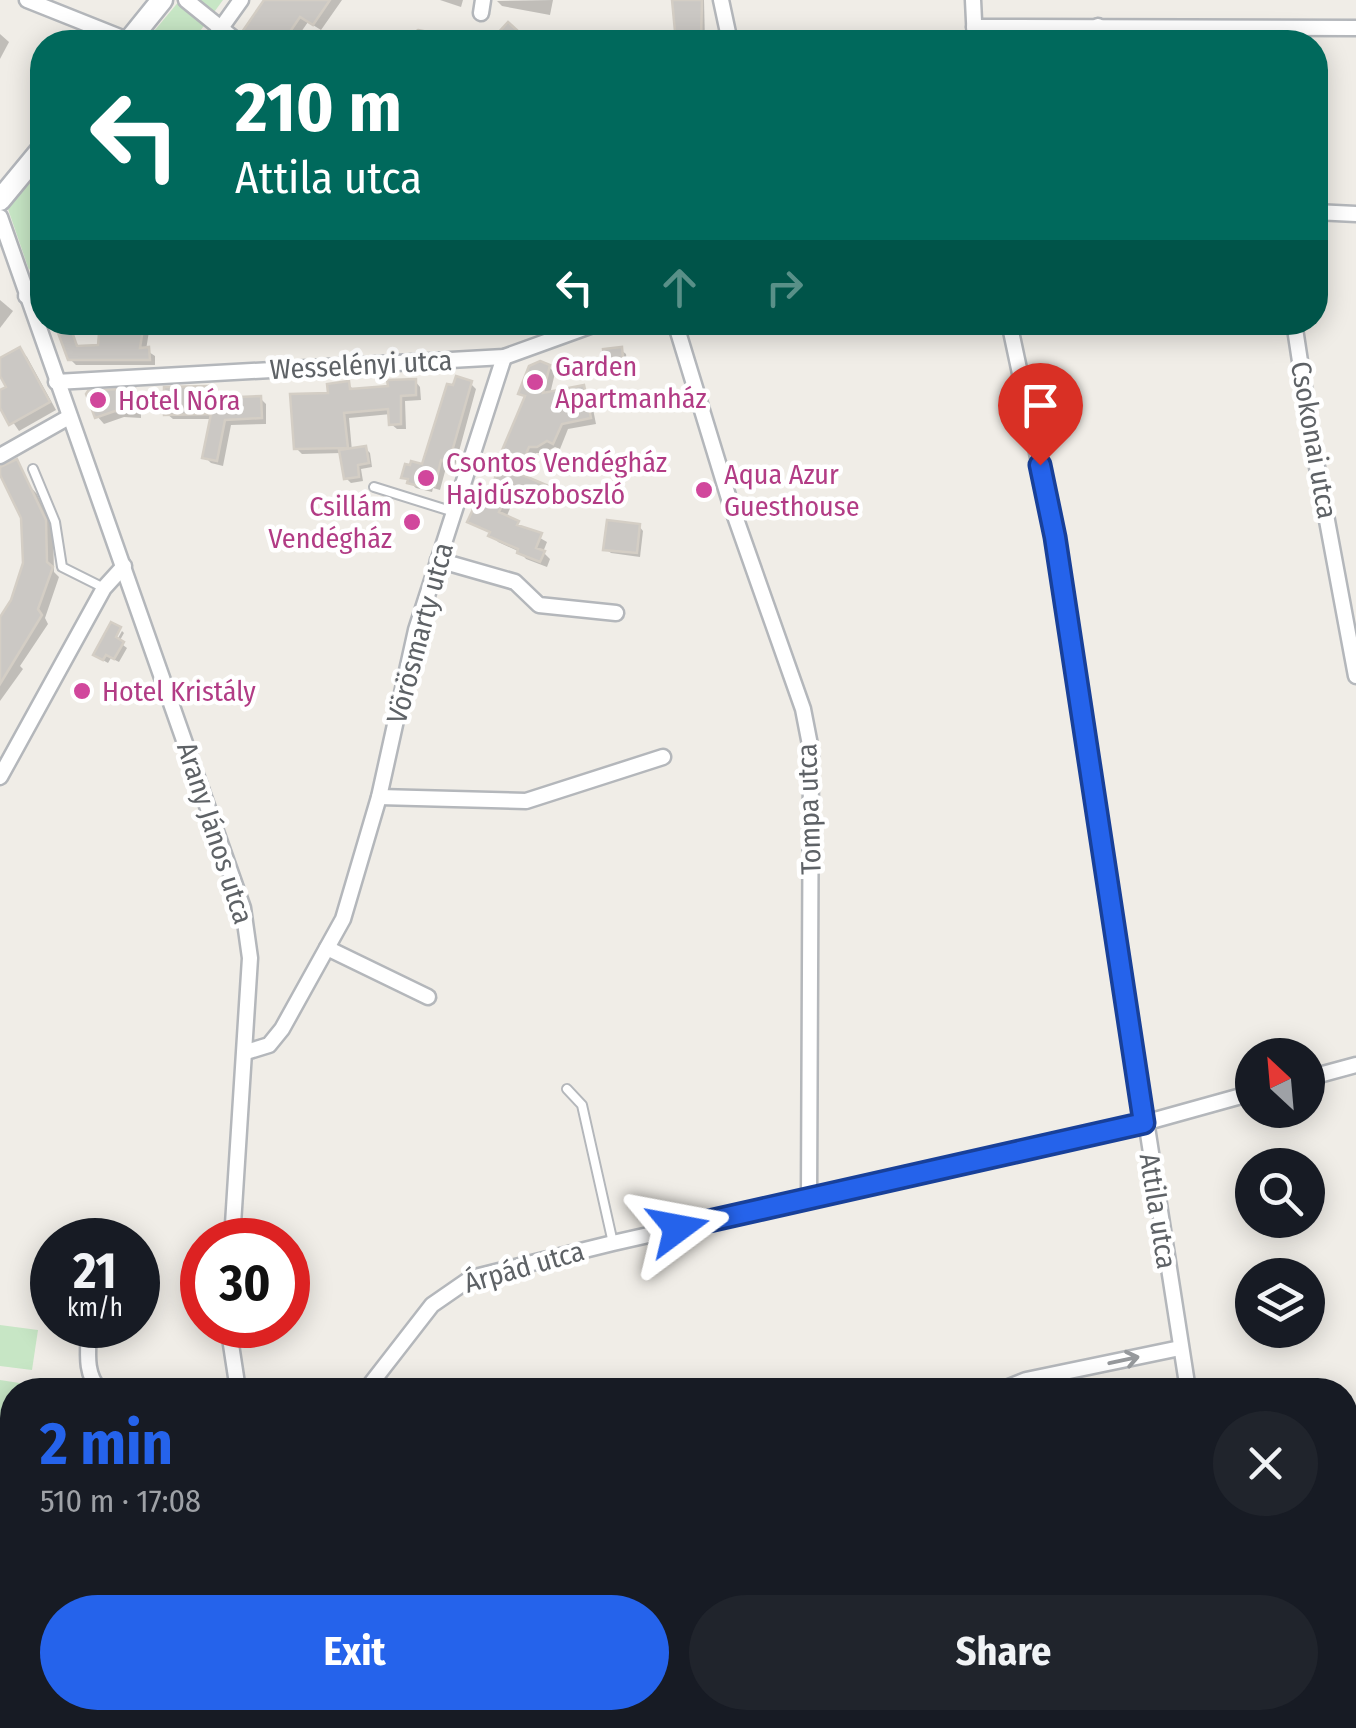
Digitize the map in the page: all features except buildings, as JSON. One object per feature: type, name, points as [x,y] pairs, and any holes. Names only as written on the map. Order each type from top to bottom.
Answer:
[{"type":"street","points":[[27,0],[100,30]]},
{"type":"street","points":[[138,30],[162,0]]},
{"type":"street","points":[[186,0],[221,29],[242,0]]},
{"type":"street","points":[[721,0],[727,30]]},
{"type":"street","points":[[973,0],[974,30]]},
{"type":"street","points":[[1036,30],[1098,26],[1356,28]]},
{"type":"street","points":[[1098,26],[1098,30]]},
{"type":"street","points":[[6,192],[30,163]]},
{"type":"street","points":[[1328,213],[1356,214]]},
{"type":"street","name":"Arany János utca","points":[[0,217],[30,307]]},
{"type":"street","points":[[26,296],[30,293]]},
{"type":"street","name":"Arany János utca","points":[[40,335],[242,908],[250,958],[234,1218]]},
{"type":"street","name":"Wesselényi utca","points":[[56,382],[504,356],[564,335]]},
{"type":"street","name":"Tompa utca","points":[[679,335],[730,502],[804,708],[811,750],[809,1197]]},
{"type":"street","name":"Attila utca","points":[[1012,335],[1055,537],[1186,1378]]},
{"type":"street","name":"Csokonai utca","points":[[1296,335],[1356,676]]},
{"type":"street","name":"Vörösmarty utca","points":[[246,1052],[268,1044],[282,1029],[342,919],[378,797],[416,630],[504,356]]},
{"type":"street","points":[[0,456],[68,418]]},
{"type":"street","points":[[438,560],[514,582],[539,605],[616,613]]},
{"type":"street","points":[[0,777],[104,588],[124,566]]},
{"type":"street","points":[[378,797],[526,800],[663,757]]},
{"type":"street","points":[[326,948],[428,997]]},
{"type":"street","points":[[1325,1073],[1356,1065]]},
{"type":"street","name":"Árpád utca","points":[[375,1378],[432,1305],[456,1286],[496,1270],[1144,1123],[1235,1098]]},
{"type":"street","points":[[88,1348],[91,1378]]},
{"type":"street","points":[[232,1348],[236,1378]]},
{"type":"street","points":[[1036,1378],[1180,1348]]},
{"type":"lane","points":[[33,469],[56,522],[62,567],[104,588]]},
{"type":"lane","points":[[374,487],[454,512]]},
{"type":"lane","points":[[567,1088],[582,1106],[613,1242]]},
{"type":"green space","points":[[180,0],[223,0],[201,30],[155,30]]},
{"type":"green space","points":[[30,182],[29,270],[8,209]]},
{"type":"green space","points":[[0,1325],[30,1329],[30,1348],[35,1348],[32,1370],[0,1366]]},
{"type":"place","name":"Garden Apartmanház","points":[[535,382]]},
{"type":"place","name":"Hotel Nóra","points":[[98,400]]},
{"type":"place","name":"Csontos Vendégház Hajdúszoboszló","points":[[426,478]]},
{"type":"place","name":"Aqua Azur Guesthouse","points":[[704,490]]},
{"type":"place","name":"Csillám Vendégház","points":[[412,522]]},
{"type":"place","name":"Hotel Kristály","points":[[82,691]]},
{"type":"route","points":[[678,1228],[1144,1123],[1055,537],[1040,465]]}]
